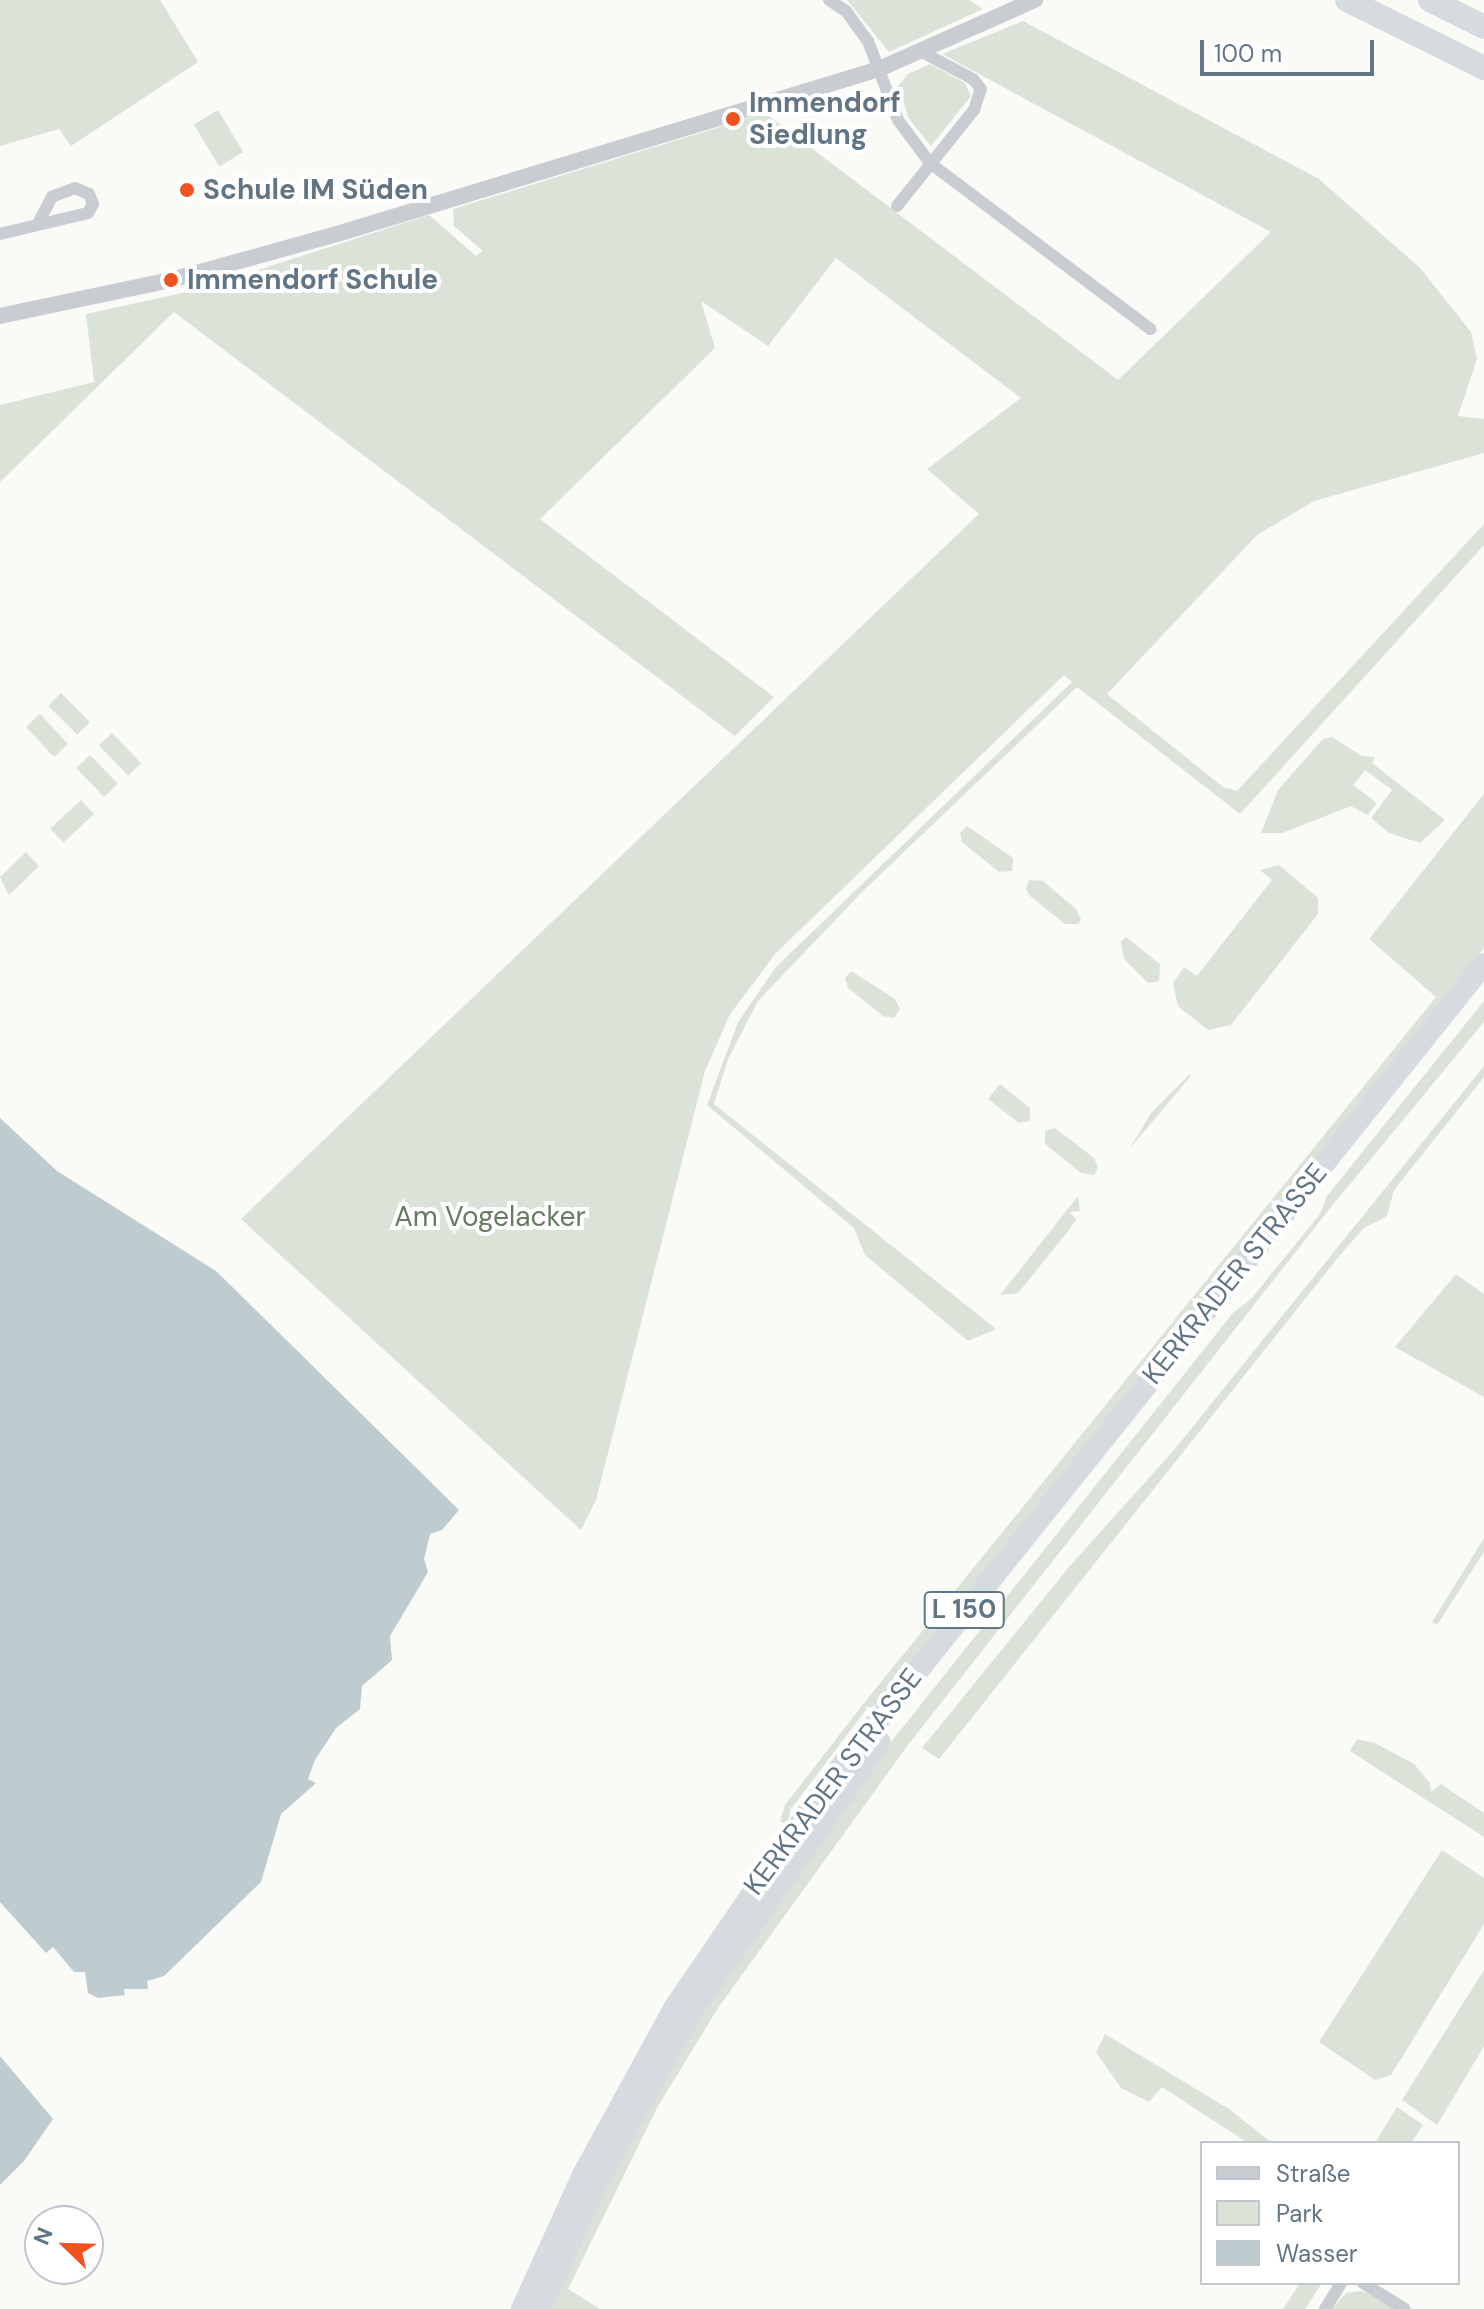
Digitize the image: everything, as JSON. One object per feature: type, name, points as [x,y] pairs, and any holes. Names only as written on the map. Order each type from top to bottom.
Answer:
[{"type":"highway","points":[[1347,0],[1484,68]]},
{"type":"highway","points":[[1430,0],[1484,27]]},
{"type":"highway","name":"KERKRADER STRASSE","points":[[522,2309],[625,2093],[731,1918],[931,1652],[1484,964]]},
{"type":"highway","name":"KERKRADER STRASSE","points":[[540,2309],[599,2179],[685,2024],[842,1791],[1484,987]]},
{"type":"street","points":[[829,0],[846,11],[868,41],[909,141],[930,163],[1150,329]]},
{"type":"street","points":[[0,316],[171,280],[337,234],[879,69],[1035,0]]},
{"type":"street","points":[[897,206],[974,110],[981,89],[973,79],[920,51]]},
{"type":"street","points":[[0,234],[39,221]]},
{"type":"street","points":[[1325,2309],[1340,2285]]},
{"type":"street","points":[[1366,2285],[1405,2309]]},
{"type":"green space","points":[[0,0],[160,0],[198,62],[71,146],[59,129],[0,146]]},
{"type":"green space","points":[[847,0],[969,0],[983,9],[889,52]]},
{"type":"green space","name":"Am Vogelacker","points":[[1023,21],[1319,179],[1420,268],[1471,332],[1477,359],[1458,416],[1484,419],[1484,453],[1314,501],[1257,535],[1107,694],[1223,787],[1237,791],[1484,524],[1484,545],[1240,814],[1077,687],[863,891],[758,1001],[728,1059],[714,1104],[996,1329],[968,1341],[865,1255],[854,1228],[707,1105],[738,1022],[776,967],[1072,682],[1064,675],[776,953],[730,1014],[705,1071],[596,1500],[581,1530],[241,1219],[979,514],[927,469],[1021,398],[836,258],[768,346],[701,301],[715,348],[540,519],[774,697],[735,736],[174,312],[0,482],[0,405],[94,382],[86,314],[196,290],[429,215],[476,256],[483,251],[454,226],[453,209],[765,113],[1118,380],[1271,232],[942,54]]},
{"type":"green space","points":[[930,64],[965,83],[971,96],[931,146],[909,119],[898,86],[908,74]]},
{"type":"green space","points":[[218,110],[243,152],[219,166],[194,124]]},
{"type":"green space","points":[[61,693],[90,722],[77,735],[48,706]]},
{"type":"green space","points":[[40,714],[68,744],[54,757],[26,727]]},
{"type":"green space","points":[[112,733],[141,763],[128,776],[99,746]]},
{"type":"green space","points":[[1332,737],[1362,756],[1375,757],[1372,763],[1445,820],[1420,843],[1389,833],[1371,818],[1392,790],[1365,770],[1353,785],[1377,803],[1368,815],[1351,806],[1282,833],[1261,833],[1278,790],[1323,739]]},
{"type":"green space","points":[[90,755],[118,784],[104,797],[76,768]]},
{"type":"green space","points":[[1484,794],[1484,948],[882,1701],[865,1711],[791,1809],[787,1825],[780,1821],[785,1805],[864,1703],[1436,997],[1369,939]]},
{"type":"green space","points":[[81,800],[94,814],[63,843],[50,829]]},
{"type":"green space","points":[[967,826],[1013,858],[1012,871],[999,872],[962,842],[960,833]]},
{"type":"green space","points":[[26,852],[39,866],[9,895],[0,877]]},
{"type":"green space","points":[[1279,865],[1318,898],[1318,914],[1231,1025],[1208,1030],[1178,1006],[1173,983],[1184,967],[1197,976],[1272,880],[1260,870]]},
{"type":"green space","points":[[1029,880],[1043,881],[1076,909],[1081,919],[1078,924],[1065,924],[1030,896],[1026,889]]},
{"type":"green space","points":[[1126,937],[1160,964],[1159,981],[1148,983],[1124,959],[1121,942]]},
{"type":"green space","points":[[851,971],[895,999],[900,1009],[894,1018],[883,1016],[848,988],[845,978]]},
{"type":"green space","points":[[1484,1001],[1484,1022],[1331,1207],[908,1745],[718,2008],[657,2108],[568,2289],[600,2309],[549,2309],[626,2145],[735,1958],[883,1752],[1233,1313],[1251,1299],[1320,1214],[1327,1196]]},
{"type":"green space","points":[[1484,1066],[1484,1077],[1394,1190],[1387,1216],[1364,1228],[1340,1255],[939,1759],[922,1748],[1069,1567],[1174,1450]]},
{"type":"green space","points":[[1191,1076],[1130,1148],[1151,1113]]},
{"type":"green space","points":[[1000,1084],[1030,1108],[1030,1121],[1019,1123],[988,1099]]},
{"type":"green space","points":[[1055,1128],[1094,1158],[1098,1168],[1094,1175],[1081,1173],[1045,1144],[1045,1131]]},
{"type":"green space","points":[[1078,1196],[1080,1211],[1069,1212],[1077,1219],[1065,1235],[1018,1293],[1000,1295]]},
{"type":"green space","points":[[1456,1274],[1484,1294],[1484,1397],[1395,1347]]},
{"type":"green space","points":[[1484,1538],[1484,1552],[1437,1625],[1432,1622]]},
{"type":"green space","points":[[1357,1739],[1375,1743],[1414,1764],[1430,1783],[1431,1792],[1441,1784],[1484,1813],[1484,1837],[1350,1751]]},
{"type":"green space","points":[[1442,1850],[1484,1878],[1484,1924],[1391,2075],[1375,2080],[1319,2042]]},
{"type":"green space","points":[[1484,1970],[1484,2046],[1437,2125],[1402,2100]]},
{"type":"green space","points":[[1105,2034],[1229,2109],[1269,2141],[1245,2141],[1162,2087],[1149,2102],[1121,2088],[1096,2052]]},
{"type":"green space","points":[[1397,2107],[1423,2125],[1412,2141],[1376,2141]]},
{"type":"green space","points":[[1299,2285],[1321,2285],[1305,2309],[1283,2309]]},
{"type":"green space","points":[[1361,2291],[1395,2309],[1332,2309],[1346,2293]]},
{"type":"water","points":[[0,1118],[57,1171],[216,1271],[459,1510],[442,1530],[430,1534],[424,1559],[428,1572],[390,1636],[392,1660],[362,1686],[360,1709],[336,1728],[315,1760],[308,1779],[316,1783],[281,1814],[261,1882],[164,1976],[147,1981],[148,1989],[124,1989],[125,1995],[98,1998],[88,1993],[85,1972],[74,1972],[53,1947],[46,1953],[0,1902]]},
{"type":"water","points":[[0,2056],[53,2119],[24,2161],[0,2185]]},
{"type":"place","name":"Immendorf Siedlung","points":[[733,119]]},
{"type":"place","name":"Schule IM Süden","points":[[187,190]]},
{"type":"place","name":"Immendorf Schule","points":[[171,280]]}]
